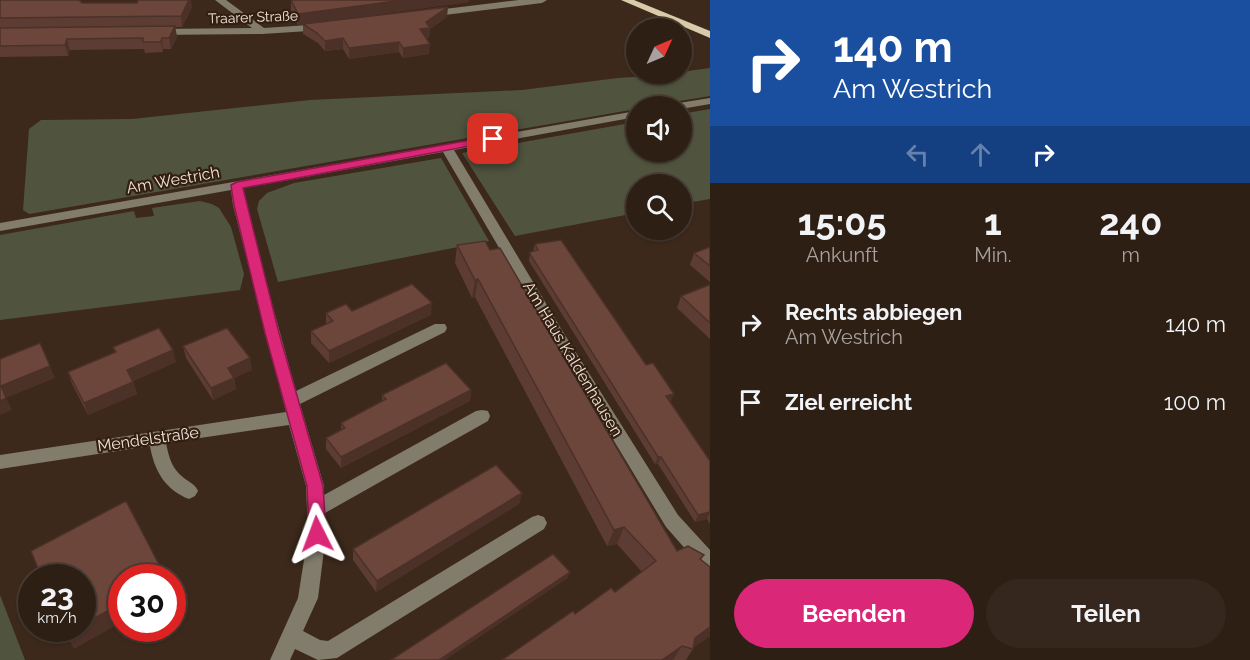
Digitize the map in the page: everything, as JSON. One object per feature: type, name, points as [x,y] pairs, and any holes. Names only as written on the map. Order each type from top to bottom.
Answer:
[{"type":"main road","points":[[626,0],[710,35]]},
{"type":"street","points":[[220,0],[262,32]]},
{"type":"street","points":[[421,15],[542,0]]},
{"type":"street","name":"Traarer Straße","points":[[143,33],[262,32],[331,26]]},
{"type":"street","points":[[692,104],[710,101]]},
{"type":"street","name":"Am Westrich","points":[[0,227],[626,116]]},
{"type":"street","name":"Am Haus Kaldenhausen","points":[[447,148],[558,336],[672,521],[710,563]]},
{"type":"street","points":[[237,185],[242,216],[315,486],[317,534],[308,598],[280,660]]},
{"type":"street","name":"Mendelstraße","points":[[0,462],[157,438],[293,409],[440,328]]},
{"type":"street","points":[[316,509],[482,416]]},
{"type":"street","points":[[157,438],[164,471],[173,481],[189,491]]},
{"type":"street","points":[[292,636],[318,650],[330,651],[538,523]]},
{"type":"green space","points":[[710,68],[710,96],[692,99],[692,96],[626,96],[626,111],[29,214],[23,210],[29,129],[41,120],[132,119],[310,100],[522,90],[626,77],[626,84],[692,84],[692,70]]},
{"type":"green space","points":[[710,109],[710,199],[692,202],[692,174],[626,174],[626,215],[515,236],[462,153],[626,124],[626,162],[692,162],[692,112]]},
{"type":"green space","points":[[441,158],[489,241],[278,282],[257,209],[259,201],[267,193],[294,183]]},
{"type":"green space","points":[[200,201],[219,208],[231,227],[244,274],[240,290],[0,320],[0,235],[134,211],[136,218],[154,216],[152,208]]},
{"type":"green space","points":[[0,595],[25,660],[0,660]]},
{"type":"building","points":[[0,0],[137,3],[138,0],[189,0],[181,16],[0,18]]},
{"type":"building","points":[[291,0],[404,0],[298,14]]},
{"type":"building","points":[[448,7],[426,22],[430,28],[420,29],[430,44],[403,48],[399,42],[349,48],[343,38],[325,41],[303,24]]},
{"type":"building","points":[[175,26],[169,38],[162,38],[161,42],[143,42],[143,38],[67,39],[65,45],[0,46],[0,28]]},
{"type":"building","points":[[561,240],[646,365],[653,363],[674,394],[666,396],[710,461],[710,512],[698,515],[661,457],[658,457],[530,254],[538,250],[535,244]]},
{"type":"building","points":[[485,241],[490,250],[500,248],[677,551],[688,546],[704,555],[700,559],[710,567],[710,627],[695,638],[693,649],[682,646],[662,660],[502,660],[573,611],[575,614],[611,588],[615,592],[656,561],[624,527],[614,530],[478,279],[475,280],[457,245]]},
{"type":"building","points":[[710,247],[710,266],[694,253]]},
{"type":"building","points":[[412,284],[432,303],[329,351],[311,331],[333,321],[326,313],[346,304],[352,311]]},
{"type":"building","points":[[710,286],[710,323],[681,296]]},
{"type":"building","points":[[159,328],[173,350],[127,370],[133,382],[84,403],[68,372],[116,352],[113,347]]},
{"type":"building","points":[[227,328],[250,358],[228,368],[234,378],[211,388],[183,346]]},
{"type":"building","points":[[40,343],[50,366],[1,386],[6,398],[0,401],[0,359]]},
{"type":"building","points":[[446,363],[471,390],[341,457],[326,438],[345,428],[341,423],[386,399],[382,395]]},
{"type":"building","points":[[496,465],[522,493],[377,581],[353,549]]},
{"type":"building","points":[[126,501],[159,564],[108,564],[108,611],[96,617],[96,564],[36,564],[31,551]]},
{"type":"building","points":[[553,554],[570,572],[439,660],[391,660]]},
{"type":"route","points":[[317,534],[315,486],[272,333],[237,185],[493,139]]}]
